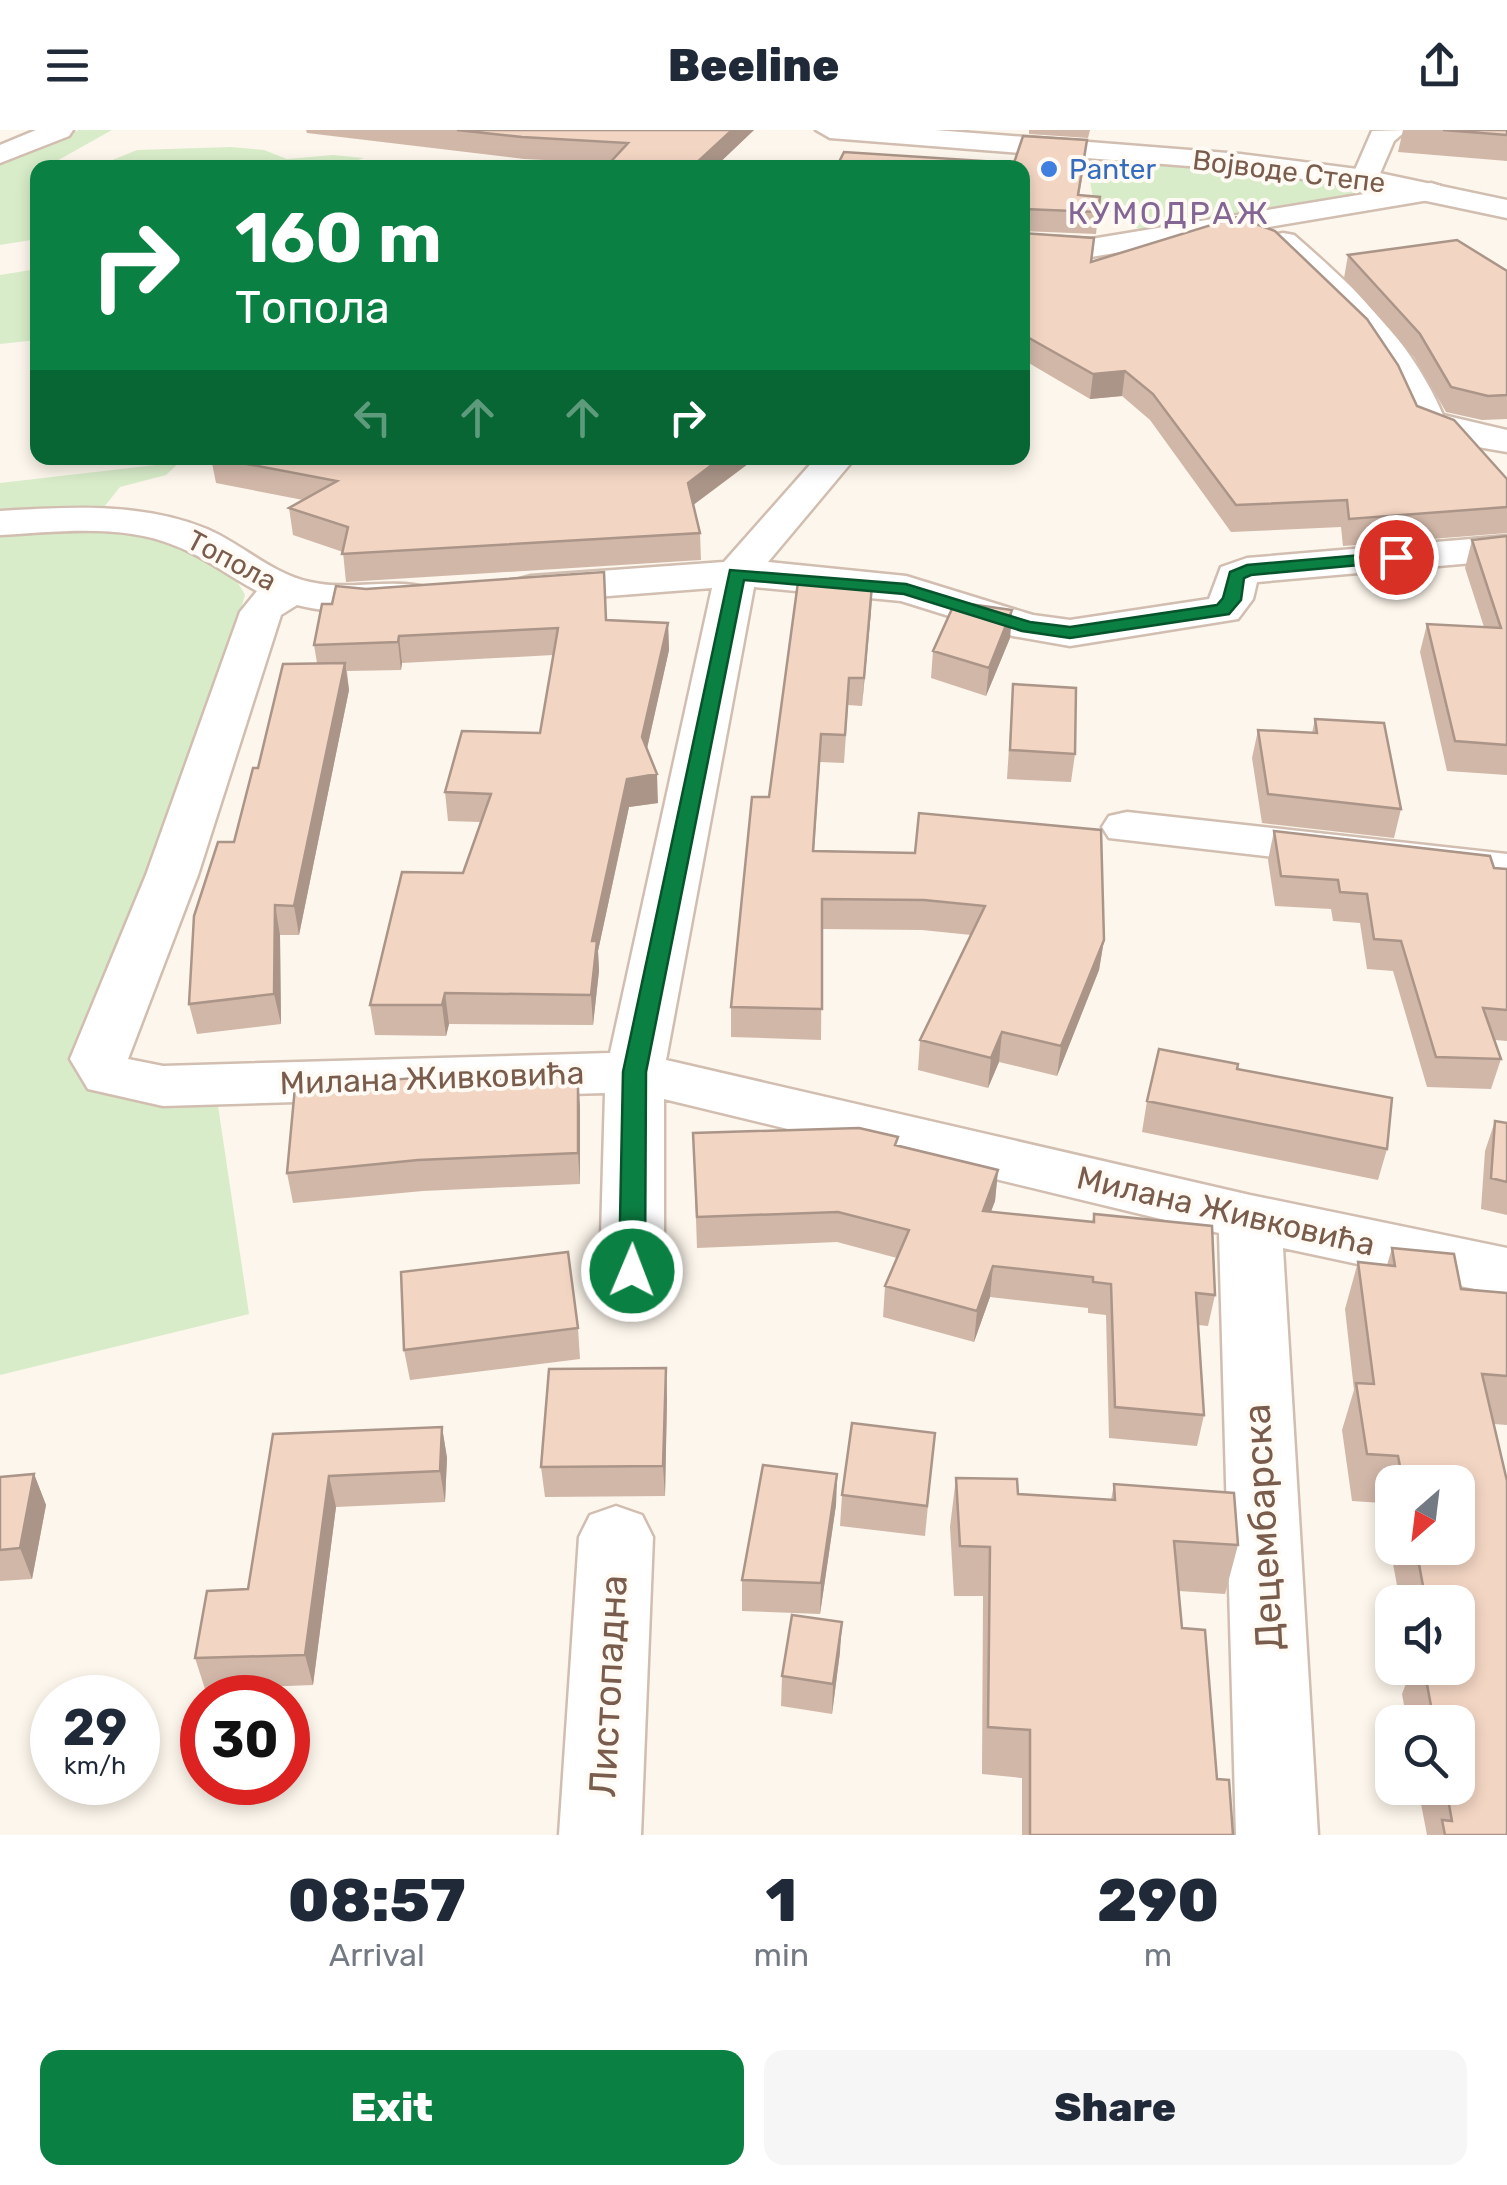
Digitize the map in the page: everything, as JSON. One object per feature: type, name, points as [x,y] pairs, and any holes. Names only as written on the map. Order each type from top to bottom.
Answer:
[{"type":"street","points":[[0,155],[60,130]]},
{"type":"street","name":"Војводе Степе","points":[[830,130],[1240,162],[1365,180],[1507,209]]},
{"type":"street","points":[[1365,180],[1383,132]]},
{"type":"street","points":[[1030,244],[1091,248],[1431,192]]},
{"type":"street","points":[[1259,220],[1349,301],[1394,353],[1428,422],[1450,431],[1507,440]]},
{"type":"street","points":[[632,1271],[634,1072],[736,574],[830,465]]},
{"type":"street","name":"Топола","points":[[0,523],[101,520],[153,526],[197,539],[293,591],[368,599],[736,574],[906,589],[1028,627],[1070,633],[1222,610],[1232,600],[1236,576],[1247,570],[1507,548]]},
{"type":"street","name":"Милана Живковића","points":[[293,591],[272,601],[261,612],[172,875],[99,1059],[109,1075],[164,1086],[634,1072],[1250,1218],[1507,1272]]},
{"type":"street","points":[[1128,827],[1507,869]]},
{"type":"street","name":"Децембарска","points":[[1250,1218],[1277,1835]]},
{"type":"street","name":"Листопадна","points":[[600,1835],[616,1536]]},
{"type":"green space","points":[[79,130],[112,130],[58,160],[30,160],[30,240],[0,245],[0,162]]},
{"type":"green space","points":[[231,147],[264,150],[287,159],[333,155],[364,158],[358,160],[112,160],[137,150]]},
{"type":"green space","points":[[1086,158],[1247,171],[1393,193],[1149,232],[1136,228],[1139,222],[1127,214],[1095,210]]},
{"type":"green space","points":[[30,270],[30,341],[0,344],[0,275]]},
{"type":"green space","points":[[177,465],[166,475],[120,487],[104,507],[0,514],[0,483]]},
{"type":"green space","points":[[110,530],[167,543],[205,557],[235,579],[245,595],[153,916],[124,1080],[217,1099],[249,1314],[0,1375],[0,533]]},
{"type":"building","points":[[457,130],[732,130],[700,160],[612,160],[628,143]]},
{"type":"building","points":[[1443,130],[1507,130],[1507,135]]},
{"type":"building","points":[[1023,136],[1087,140],[1078,195],[1100,197],[1098,212],[1030,209],[1030,160],[1015,160]]},
{"type":"building","points":[[844,152],[968,160],[840,160]]},
{"type":"building","points":[[1237,217],[1275,231],[1367,319],[1398,365],[1417,406],[1454,420],[1507,479],[1507,507],[1349,519],[1347,500],[1236,505],[1153,394],[1125,371],[1093,374],[1030,339],[1030,234],[1094,238],[1091,262]]},
{"type":"building","points":[[1457,240],[1507,271],[1507,395],[1488,396],[1451,387],[1420,334],[1348,255]]},
{"type":"building","points":[[252,465],[712,465],[688,483],[700,533],[342,554],[348,527],[289,508],[337,481]]},
{"type":"building","points":[[1507,536],[1507,745],[1455,741],[1427,624],[1501,628],[1472,540]]},
{"type":"building","points":[[604,572],[606,620],[668,623],[642,737],[657,774],[627,779],[592,941],[597,941],[591,995],[445,993],[442,1005],[370,1005],[402,872],[463,873],[491,794],[445,792],[462,731],[540,733],[558,628],[399,636],[398,642],[314,645],[322,604],[332,604],[336,586],[366,589]]},
{"type":"building","points":[[798,582],[872,585],[864,678],[849,678],[845,735],[821,734],[813,851],[915,853],[919,813],[1101,830],[1104,940],[1061,1046],[1002,1032],[991,1058],[920,1040],[985,906],[924,900],[822,899],[822,1009],[731,1007],[752,797],[769,797]]},
{"type":"building","points":[[955,602],[1012,610],[989,668],[933,651]]},
{"type":"building","points":[[345,663],[294,906],[275,905],[274,994],[189,1004],[194,916],[218,842],[234,842],[253,768],[258,768],[283,664]]},
{"type":"building","points":[[1013,684],[1076,688],[1075,754],[1010,750]]},
{"type":"building","points":[[1315,719],[1384,723],[1401,809],[1268,794],[1258,730],[1317,733]]},
{"type":"building","points":[[1274,831],[1490,856],[1494,868],[1507,869],[1507,1010],[1483,1008],[1501,1059],[1436,1057],[1401,941],[1374,939],[1367,894],[1340,892],[1338,880],[1281,876]]},
{"type":"building","points":[[1159,1049],[1238,1064],[1237,1069],[1392,1098],[1387,1149],[1147,1101]]},
{"type":"building","points":[[578,1076],[578,1153],[418,1160],[287,1173],[295,1087],[428,1077],[427,1082]]},
{"type":"building","points":[[1495,1121],[1507,1123],[1507,1182],[1491,1178]]},
{"type":"building","points":[[859,1128],[898,1137],[895,1145],[998,1170],[983,1211],[1094,1222],[1094,1214],[1212,1226],[1215,1295],[1196,1293],[1204,1415],[1115,1407],[1111,1284],[1093,1282],[1093,1277],[993,1266],[977,1311],[885,1286],[909,1230],[838,1212],[697,1217],[693,1133]]},
{"type":"building","points":[[1392,1248],[1454,1254],[1461,1289],[1507,1293],[1507,1376],[1482,1374],[1507,1481],[1507,1835],[1445,1835],[1442,1820],[1452,1821],[1449,1805],[1475,1805],[1475,1705],[1431,1705],[1427,1685],[1475,1685],[1475,1585],[1423,1585],[1419,1565],[1475,1565],[1475,1465],[1400,1465],[1398,1456],[1367,1454],[1356,1383],[1374,1384],[1358,1262],[1395,1266]]},
{"type":"building","points":[[568,1252],[578,1328],[404,1350],[401,1272]]},
{"type":"building","points":[[666,1368],[663,1466],[541,1467],[549,1369]]},
{"type":"building","points":[[852,1423],[935,1433],[927,1506],[842,1495]]},
{"type":"building","points":[[442,1427],[440,1471],[329,1476],[305,1655],[195,1658],[207,1591],[248,1589],[273,1434]]},
{"type":"building","points":[[763,1465],[837,1474],[821,1583],[742,1580]]},
{"type":"building","points":[[34,1474],[20,1548],[0,1550],[0,1477]]},
{"type":"building","points":[[956,1478],[1017,1479],[1018,1494],[1115,1500],[1114,1484],[1234,1493],[1238,1545],[1174,1541],[1182,1628],[1205,1630],[1217,1779],[1229,1780],[1233,1835],[1030,1835],[1030,1730],[988,1727],[990,1547],[960,1546]]},
{"type":"building","points":[[792,1615],[842,1622],[833,1684],[782,1676]]},
{"type":"place","name":"Panter","points":[[1049,169]]},
{"type":"district","name":"КУМОДРАЖ","points":[[1169,213]]},
{"type":"route","points":[[632,1271],[634,1072],[736,574],[906,589],[958,602],[1028,627],[1070,633],[1222,610],[1232,600],[1236,576],[1247,570],[1396,557]]}]
